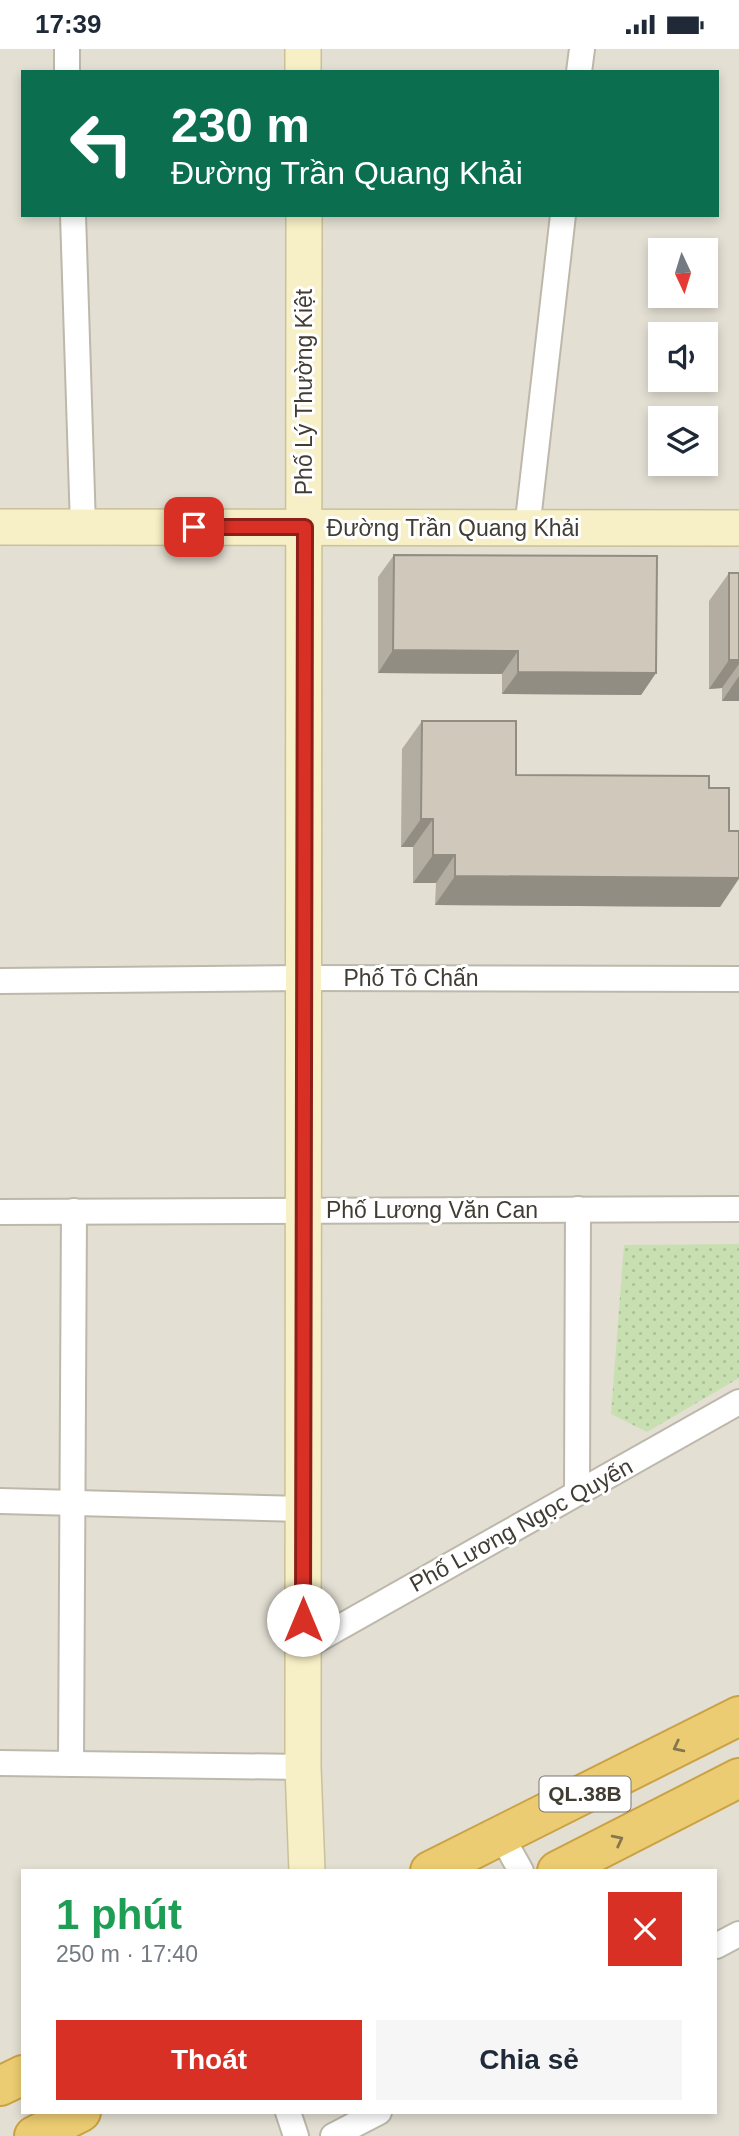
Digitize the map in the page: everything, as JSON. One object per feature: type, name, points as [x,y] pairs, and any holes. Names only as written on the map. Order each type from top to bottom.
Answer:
[{"type":"highway","name":"QL.38B","points":[[434,1869],[739,1716]]},
{"type":"highway","name":"QL.38B","points":[[561,1869],[739,1779]]},
{"type":"highway","points":[[0,2087],[21,2076]]},
{"type":"highway","points":[[34,2136],[77,2114]]},
{"type":"street","points":[[67,49],[68,70]]},
{"type":"street","points":[[303,49],[303,70]]},
{"type":"street","points":[[579,70],[582,49]]},
{"type":"street","points":[[72,217],[83,526]]},
{"type":"street","name":"Phố Lý Thường Kiệt","points":[[304,217],[303,1767],[307,1869]]},
{"type":"street","points":[[527,529],[563,217]]},
{"type":"street","name":"Đường Trần Quang Khải","points":[[0,527],[739,528]]},
{"type":"street","name":"Phố Tô Chấn","points":[[0,981],[303,978],[739,979]]},
{"type":"street","points":[[577,1493],[578,1209]]},
{"type":"street","name":"Phố Lương Văn Can","points":[[0,1212],[739,1209]]},
{"type":"street","points":[[71,1764],[74,1212]]},
{"type":"street","name":"Phố Lương Ngọc Quyến","points":[[303,1647],[739,1402]]},
{"type":"street","points":[[0,1501],[303,1509]]},
{"type":"street","points":[[0,1763],[303,1767]]},
{"type":"street","points":[[501,1835],[520,1869]]},
{"type":"street","points":[[717,1945],[739,1934]]},
{"type":"street","points":[[289,2114],[296,2136]]},
{"type":"street","points":[[333,2136],[375,2114]]},
{"type":"shaded area","points":[[0,49],[739,49],[739,2136],[0,2136]]},
{"type":"green space","points":[[739,1244],[739,1378],[647,1432],[611,1414],[624,1245]]},
{"type":"building","points":[[394,555],[657,556],[656,673],[518,672],[518,651],[393,650]]},
{"type":"building","points":[[729,573],[739,573],[739,660],[729,660]]},
{"type":"building","points":[[422,721],[516,721],[516,775],[709,776],[709,788],[729,788],[729,831],[739,831],[739,878],[455,876],[455,855],[433,855],[433,819],[421,819]]},
{"type":"route","points":[[194,527],[305,527],[303,1620]]}]
